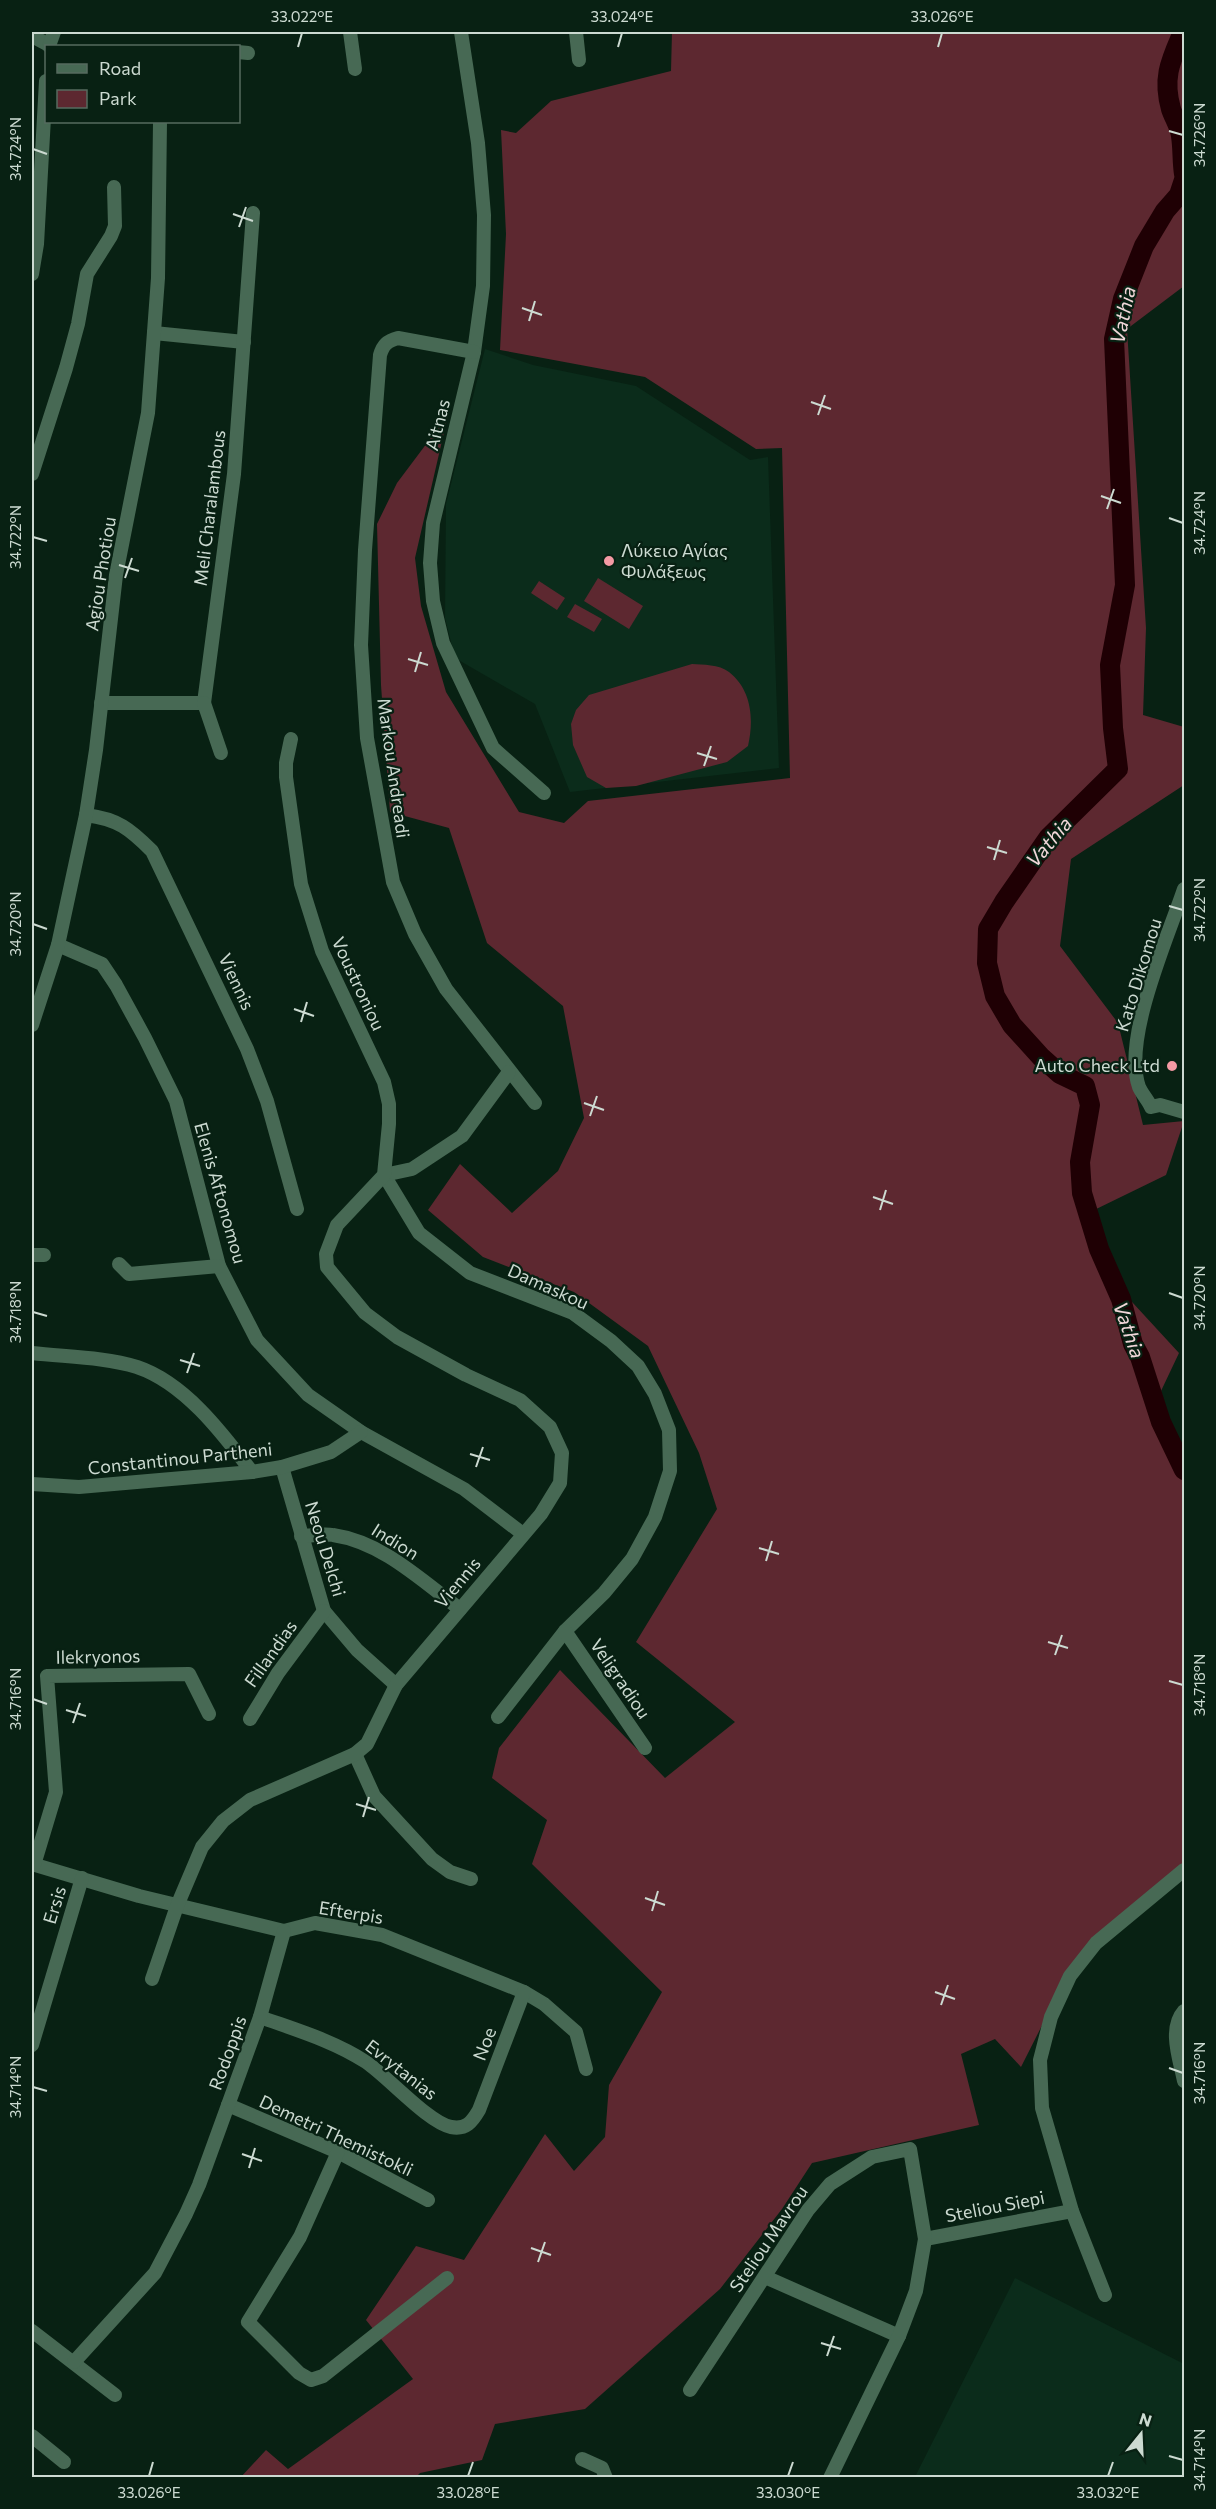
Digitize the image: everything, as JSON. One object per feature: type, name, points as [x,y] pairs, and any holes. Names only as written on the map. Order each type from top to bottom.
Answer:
[{"type":"street","points":[[350,32],[355,69]]},
{"type":"street","name":"Aitnas","points":[[461,32],[478,143],[484,215],[483,286],[474,352],[433,523],[429,563],[433,601],[443,643],[493,748],[544,793]]},
{"type":"street","points":[[576,32],[579,60]]},
{"type":"street","points":[[32,36],[51,41]]},
{"type":"street","points":[[32,274],[37,131],[45,87]]},
{"type":"street","name":"Agiou Photiou","points":[[32,1025],[58,945],[86,814],[116,575],[148,413],[158,278],[160,123]]},
{"type":"street","points":[[32,474],[66,368],[78,324],[87,274],[115,226],[114,187]]},
{"type":"street","name":"Meli Charalambous","points":[[204,704],[234,474],[253,213]]},
{"type":"street","points":[[154,333],[244,342]]},
{"type":"street","name":"Markou Andreadi","points":[[474,352],[398,338],[389,340],[382,347],[377,375],[361,645],[367,738],[393,882],[416,934],[446,989],[535,1103]]},
{"type":"street","points":[[101,703],[204,704],[220,753]]},
{"type":"street","name":"Voustroniou","points":[[291,739],[286,763],[286,777],[301,884],[322,951],[384,1082],[389,1104],[384,1175]]},
{"type":"street","name":"Viennis","points":[[86,814],[108,817],[129,829],[152,851],[247,1049],[267,1101],[297,1209]]},
{"type":"street","name":"Kato Dikomou","points":[[1185,890],[1140,1024],[1136,1066],[1139,1087],[1151,1107],[1160,1105],[1185,1112]]},
{"type":"street","name":"Elenis Aftonomou","points":[[58,945],[102,964],[145,1038],[176,1101],[219,1266],[257,1340],[308,1395],[361,1432],[464,1489],[523,1534]]},
{"type":"street","points":[[384,1175],[412,1169],[462,1136],[509,1072]]},
{"type":"street","name":"Viennis","points":[[152,1979],[177,1906],[202,1847],[223,1821],[250,1800],[355,1754],[367,1744],[396,1685],[541,1514],[560,1483],[562,1453],[550,1427],[520,1400],[466,1375],[397,1337],[365,1313],[327,1267],[326,1254],[337,1225],[384,1175]]},
{"type":"street","name":"Damaskou","points":[[384,1175],[419,1233],[470,1273],[573,1313],[611,1341],[638,1366],[655,1394],[669,1430],[670,1471],[655,1517],[632,1559],[604,1593],[566,1630],[498,1717]]},
{"type":"street","points":[[119,1264],[129,1274],[219,1266]]},
{"type":"street","points":[[32,1353],[110,1361],[139,1368],[159,1378],[205,1415],[252,1472]]},
{"type":"street","name":"Constantinou Partheni","points":[[32,1484],[79,1487],[252,1472],[282,1467],[331,1452],[361,1432]]},
{"type":"street","name":"Neou Delchi","points":[[282,1467],[324,1611],[357,1650],[396,1685]]},
{"type":"street","name":"Indion","points":[[301,1536],[330,1534],[358,1540],[384,1553],[460,1609]]},
{"type":"street","name":"Fillandias","points":[[249,1719],[278,1673],[324,1611]]},
{"type":"street","name":"Veligradiou","points":[[566,1630],[645,1748]]},
{"type":"street","name":"Ilekryonos","points":[[33,1865],[56,1792],[47,1676],[189,1674],[209,1714]]},
{"type":"street","points":[[32,1676],[47,1676]]},
{"type":"street","points":[[355,1754],[374,1796],[432,1859],[450,1872],[471,1879]]},
{"type":"street","name":"Efterpis","points":[[33,1865],[177,1906],[284,1930],[315,1923],[382,1935],[524,1992],[544,2004],[576,2032],[586,2069]]},
{"type":"street","points":[[1105,2295],[1072,2211],[1042,2108],[1040,2060],[1051,2017],[1070,1976],[1096,1943],[1185,1870]]},
{"type":"street","name":"Ersis","points":[[32,2045],[82,1878]]},
{"type":"street","name":"Rodoppis","points":[[74,2362],[155,2273],[199,2186],[260,2017],[284,1930]]},
{"type":"street","name":"Noe","points":[[479,2110],[524,1992]]},
{"type":"street","points":[[1185,2011],[1181,2014],[1175,2034],[1185,2081]]},
{"type":"street","name":"Evrytanias","points":[[260,2017],[333,2043],[365,2061],[429,2115],[448,2127],[462,2128],[471,2123],[479,2110]]},
{"type":"street","name":"Demetri Themistokli","points":[[228,2104],[338,2152],[428,2200]]},
{"type":"street","name":"Steliou Mavrou","points":[[690,2390],[808,2210],[830,2184],[872,2157],[910,2149],[925,2239]]},
{"type":"street","points":[[338,2152],[300,2237],[248,2322],[299,2373],[311,2380],[323,2376],[447,2277]]},
{"type":"street","name":"Steliou Siepi","points":[[925,2239],[1072,2211]]},
{"type":"street","points":[[830,2478],[899,2336],[916,2291],[925,2239]]},
{"type":"street","points":[[765,2277],[899,2336]]},
{"type":"street","points":[[32,2331],[115,2395]]},
{"type":"street","points":[[32,2436],[64,2462]]},
{"type":"street","points":[[582,2459],[602,2468],[606,2478]]},
{"type":"shaded area","name":"Λύκειο Αγίας Φυλάξεως","points":[[485,349],[533,365],[636,386],[750,460],[768,457],[779,768],[570,792],[535,704],[455,658],[445,618],[446,504]]},
{"type":"shaded area","points":[[1015,2278],[1184,2364],[1184,2477],[915,2477]]},
{"type":"green space","points":[[672,32],[1184,32],[1184,286],[1127,329],[1146,628],[1143,715],[1184,727],[1184,785],[1071,859],[1060,946],[1118,1023],[1143,1125],[1184,1121],[1166,1175],[1086,1214],[1098,1265],[1179,1353],[1161,1391],[1180,1455],[1184,1456],[1184,1865],[1074,1962],[1021,2067],[995,2039],[961,2054],[979,2125],[812,2163],[782,2209],[720,2289],[585,2409],[495,2424],[482,2460],[420,2473],[416,2477],[240,2478],[266,2450],[288,2469],[413,2379],[366,2320],[416,2246],[464,2260],[545,2134],[574,2171],[605,2137],[609,2085],[662,1992],[532,1864],[547,1820],[492,1778],[499,1748],[560,1670],[665,1778],[735,1722],[636,1642],[717,1509],[699,1453],[648,1346],[574,1292],[483,1257],[428,1210],[460,1164],[512,1213],[558,1171],[584,1118],[563,1006],[487,943],[449,828],[390,812],[381,685],[377,524],[397,483],[448,415],[415,558],[421,606],[446,692],[519,812],[564,823],[588,801],[790,778],[782,448],[756,449],[645,377],[500,350],[506,234],[501,130],[516,133],[551,101],[671,71]]},
{"type":"green space","points":[[598,578],[643,606],[629,629],[584,601]]},
{"type":"green space","points":[[539,581],[565,598],[557,610],[531,593]]},
{"type":"green space","points":[[575,604],[602,619],[594,632],[567,617]]},
{"type":"green space","points":[[692,664],[711,665],[725,669],[737,679],[747,696],[751,716],[748,746],[727,762],[636,786],[606,788],[587,777],[573,745],[571,724],[576,710],[589,695]]},
{"type":"waterway","name":"Vathia","points":[[1183,32],[1169,69],[1167,87],[1171,109],[1182,141],[1184,174]]},
{"type":"waterway","name":"Vathia","points":[[1184,180],[1179,195],[1165,211],[1144,246],[1123,299],[1114,339],[1125,585],[1110,665],[1113,728],[1118,769],[1049,837],[1004,902],[988,929],[987,963],[995,996],[1012,1025],[1060,1074],[1085,1086],[1090,1105],[1080,1162],[1082,1193],[1099,1249],[1121,1299],[1133,1344],[1140,1357],[1161,1422],[1184,1470]]},
{"type":"place","name":"Λύκειο Αγίας Φυλάξεως","points":[[609,561]]},
{"type":"place","name":"Auto Check Ltd","points":[[1172,1066]]}]
